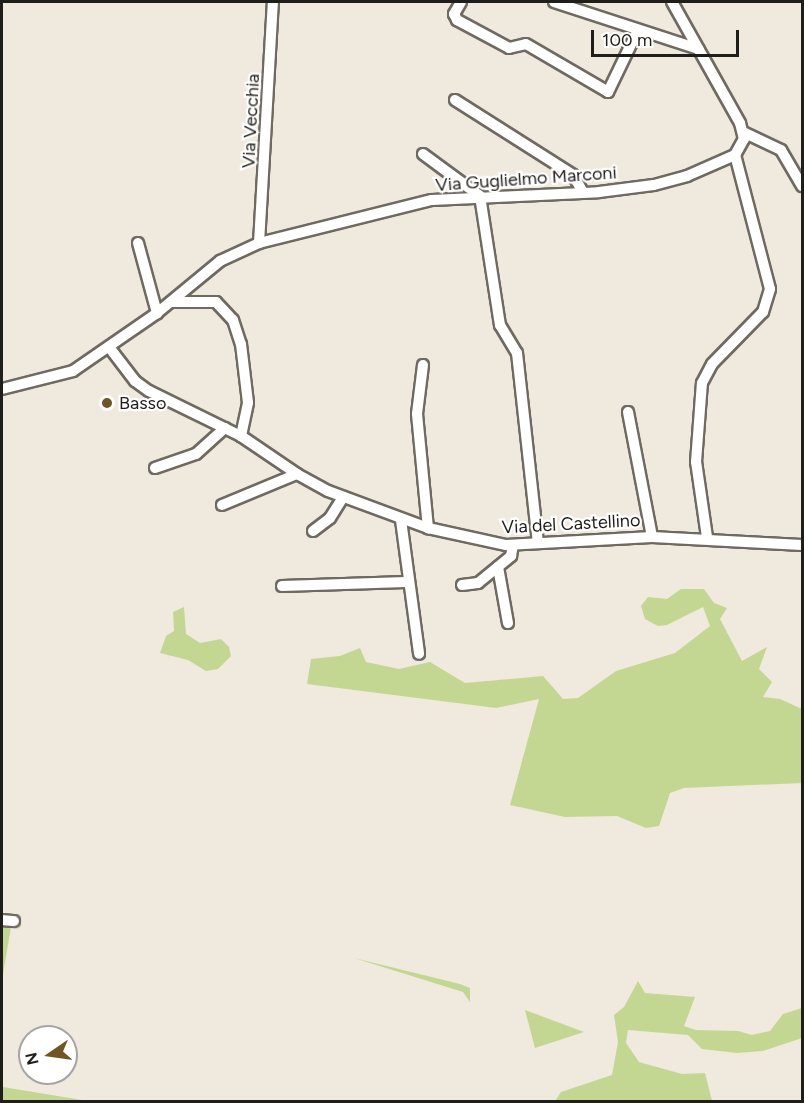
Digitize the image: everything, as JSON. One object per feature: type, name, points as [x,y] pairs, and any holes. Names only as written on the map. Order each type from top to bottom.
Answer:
[{"type":"street","name":"Via Vecchia","points":[[259,243],[273,2]]},
{"type":"street","points":[[461,2],[454,14],[458,20],[509,48],[526,44],[608,93],[638,30]]},
{"type":"street","points":[[554,2],[699,49]]},
{"type":"street","points":[[672,2],[743,132],[742,146],[735,155],[770,289],[763,312],[708,368],[702,383],[696,462],[707,537]]},
{"type":"street","points":[[455,100],[573,175],[583,192]]},
{"type":"street","points":[[743,132],[782,150],[802,186]]},
{"type":"street","points":[[423,154],[480,195],[500,325],[517,353],[538,543]]},
{"type":"street","name":"Via Guglielmo Marconi","points":[[2,389],[60,377],[107,349],[157,313],[220,261],[259,243],[411,204],[480,195],[583,192],[670,181],[735,155]]},
{"type":"street","points":[[138,243],[157,313]]},
{"type":"street","points":[[171,302],[216,302],[233,320],[242,344],[248,403],[241,436]]},
{"type":"street","name":"Via del Castellino","points":[[107,349],[141,386],[241,436],[297,474],[343,497],[400,520],[428,528],[513,545],[652,537],[707,537],[802,544]]},
{"type":"street","points":[[423,365],[417,414],[428,528]]},
{"type":"street","points":[[628,412],[652,537]]},
{"type":"street","points":[[155,468],[196,454],[225,428]]},
{"type":"street","points":[[222,505],[297,474]]},
{"type":"street","points":[[313,531],[330,518],[343,497]]},
{"type":"street","points":[[400,520],[406,582],[419,654]]},
{"type":"street","points":[[462,585],[478,583],[511,556],[513,545]]},
{"type":"street","points":[[498,567],[508,622]]},
{"type":"street","points":[[282,586],[406,582]]},
{"type":"street","points":[[2,920],[14,921]]},
{"type":"green space","points":[[681,589],[704,589],[714,603],[727,608],[720,619],[742,661],[767,647],[759,669],[772,682],[763,697],[780,699],[802,709],[802,783],[684,788],[670,793],[659,826],[646,828],[617,816],[565,817],[510,805],[539,699],[496,708],[307,684],[311,659],[340,656],[360,648],[366,662],[399,669],[430,662],[465,683],[543,676],[563,699],[578,698],[616,671],[675,653],[710,626],[703,607],[667,625],[658,626],[645,619],[641,606],[648,597],[667,599]]},
{"type":"green space","points":[[184,607],[186,634],[200,643],[221,639],[229,647],[231,656],[218,669],[206,671],[188,660],[160,653],[166,636],[174,631],[173,612]]},
{"type":"green space","points":[[2,925],[11,927],[2,980]]},
{"type":"green space","points":[[354,958],[460,984],[470,988],[470,1002],[463,992]]},
{"type":"green space","points":[[638,981],[645,993],[695,997],[684,1026],[696,1030],[738,1031],[752,1035],[770,1031],[783,1014],[802,1008],[802,1038],[763,1051],[737,1053],[702,1049],[688,1035],[628,1030],[626,1043],[639,1062],[682,1074],[705,1073],[712,1101],[555,1101],[561,1092],[612,1075],[618,1042],[614,1015],[624,1007]]},
{"type":"green space","points":[[525,1010],[584,1032],[535,1048]]},
{"type":"green space","points":[[2,1077],[3,1087],[88,1101],[2,1101]]},
{"type":"place","name":"Basso","points":[[107,403]]}]
